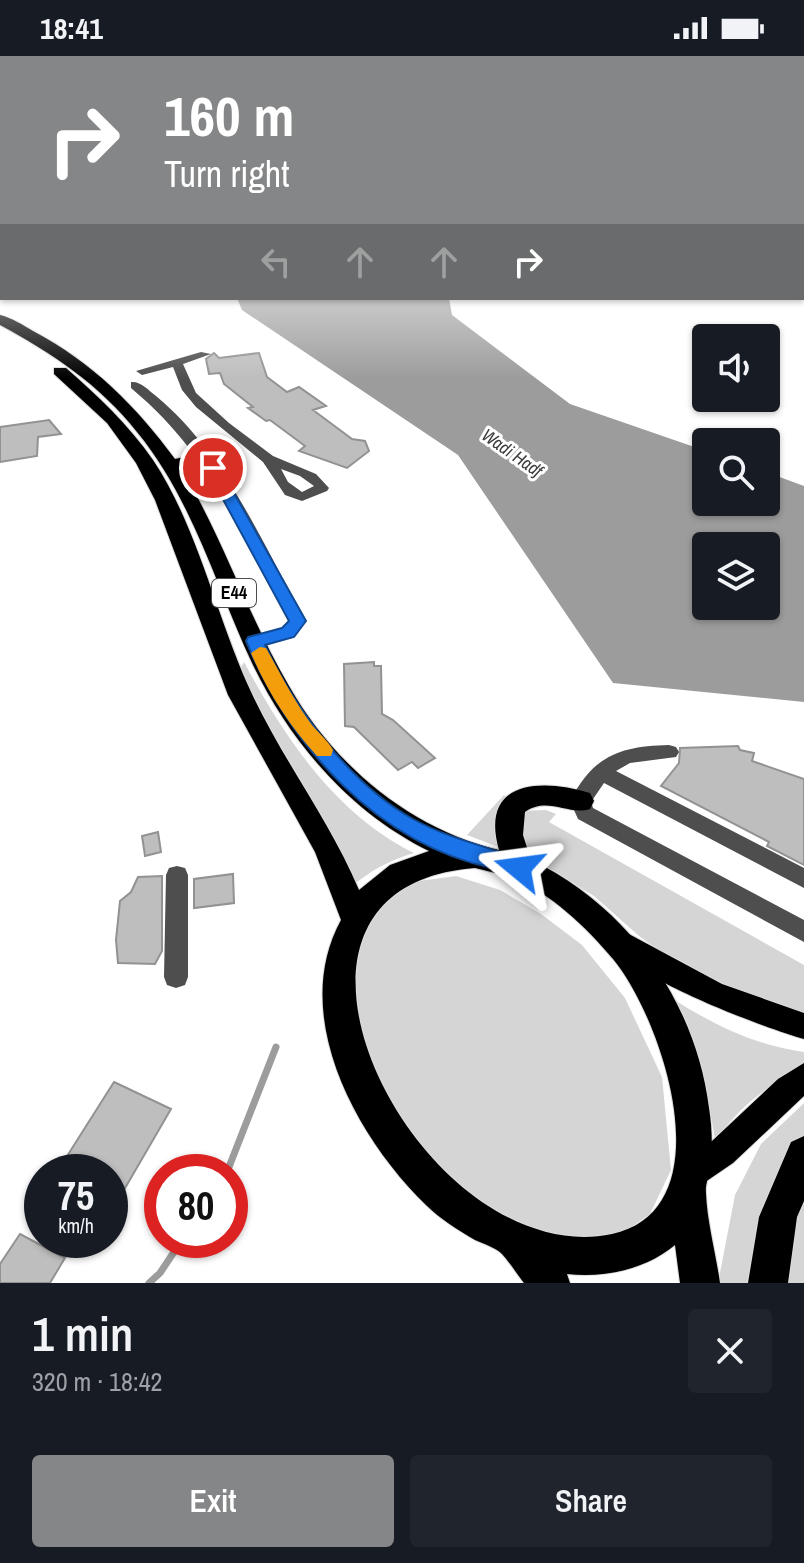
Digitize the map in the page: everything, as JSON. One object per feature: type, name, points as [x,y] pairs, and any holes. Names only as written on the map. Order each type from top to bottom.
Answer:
[{"type":"highway","name":"E44","points":[[0,319],[60,351],[101,383],[149,432],[190,497],[272,680],[304,729],[379,807],[405,825],[475,856]]},
{"type":"highway","name":"E44","points":[[0,333],[72,380],[129,438],[165,500],[240,695],[328,850],[355,917]]},
{"type":"highway","points":[[171,465],[197,444]]},
{"type":"highway","points":[[223,649],[255,641]]},
{"type":"highway","points":[[519,868],[509,835],[512,807],[521,799],[544,793],[580,801]]},
{"type":"highway","points":[[690,1185],[663,1230],[636,1247],[597,1257],[556,1255],[516,1241],[464,1212],[420,1173],[386,1130],[362,1084],[346,1039],[337,981],[339,959],[355,917],[372,895],[393,878],[418,865],[448,857],[496,859],[567,895],[613,937],[641,972],[667,1015],[685,1064],[695,1118],[690,1185],[700,1283]]},
{"type":"highway","points":[[768,1283],[778,1217],[804,1155]]},
{"type":"highway","points":[[516,1241],[550,1283]]},
{"type":"main road","points":[[613,937],[686,982],[741,1007],[804,1026]]},
{"type":"main road","points":[[690,1185],[777,1097],[804,1078]]},
{"type":"lane","points":[[205,354],[138,378],[197,444],[297,621],[288,633],[255,641]]},
{"type":"lane","points":[[176,362],[185,376],[188,392],[268,459]]},
{"type":"lane","points":[[197,444],[236,434],[239,428],[217,409],[205,408]]},
{"type":"lane","points":[[197,444],[219,420]]},
{"type":"lane","points":[[669,752],[623,755],[580,801],[581,808],[590,818],[804,932]]},
{"type":"lane","points":[[603,773],[804,879]]},
{"type":"lane","points":[[176,977],[177,875]]},
{"type":"shaded area","points":[[244,662],[276,718],[314,771],[360,817],[414,853],[379,867],[349,889],[242,681]]},
{"type":"shaded area","points":[[504,795],[519,811],[546,810],[556,814],[549,822],[804,965],[804,1015],[692,975],[639,936],[594,896],[540,863],[467,835]]},
{"type":"shaded area","points":[[456,876],[500,890],[541,914],[582,945],[625,998],[662,1077],[671,1170],[650,1214],[603,1247],[504,1228],[407,1136],[373,1075],[355,1006],[355,956],[370,917],[390,896],[419,881]]},
{"type":"shaded area","points":[[659,990],[746,1037],[804,1052],[804,1067],[755,1098],[715,1140],[701,1081]]},
{"type":"shaded area","points":[[804,1103],[804,1283],[718,1283],[735,1195],[761,1144]]},
{"type":"water","name":"Wadi Hadf","points":[[238,300],[449,300],[452,315],[570,404],[692,446],[692,516],[780,516],[780,477],[804,486],[804,702],[613,683],[458,455],[242,310]]},
{"type":"building","points":[[214,353],[219,358],[259,353],[267,377],[287,392],[299,387],[326,406],[313,410],[352,439],[365,441],[369,451],[347,468],[299,451],[305,446],[248,408],[253,407],[224,384],[220,373],[209,374],[206,359]]},
{"type":"building","points":[[49,420],[61,434],[38,437],[37,456],[0,462],[0,427]]},
{"type":"building","points":[[374,662],[374,666],[381,666],[382,714],[393,720],[435,758],[418,768],[412,762],[398,770],[354,727],[345,726],[344,664]]},
{"type":"building","points":[[738,746],[740,750],[754,753],[752,761],[804,779],[804,865],[767,846],[769,842],[661,786],[679,763],[680,748]]},
{"type":"building","points":[[158,832],[161,852],[145,856],[142,836]]},
{"type":"building","points":[[233,874],[234,903],[194,908],[194,879]]},
{"type":"building","points":[[162,876],[162,951],[155,964],[118,963],[116,940],[120,901],[131,892],[138,877]]},
{"type":"building","points":[[114,1082],[171,1109],[128,1183],[128,1154],[68,1154]]},
{"type":"building","points":[[20,1234],[24,1236],[24,1258],[65,1258],[50,1283],[0,1283],[0,1264]]},
{"type":"waterway","points":[[234,1154],[276,1047]]},
{"type":"waterway","points":[[149,1283],[170,1258]]},
{"type":"slow traffic","points":[[260,653],[272,680],[304,729],[324,750]]},
{"type":"route","points":[[213,468],[295,615],[295,628],[288,633],[255,641],[272,680],[304,729],[348,778],[379,807],[405,825],[475,856],[496,859],[519,868]]}]
